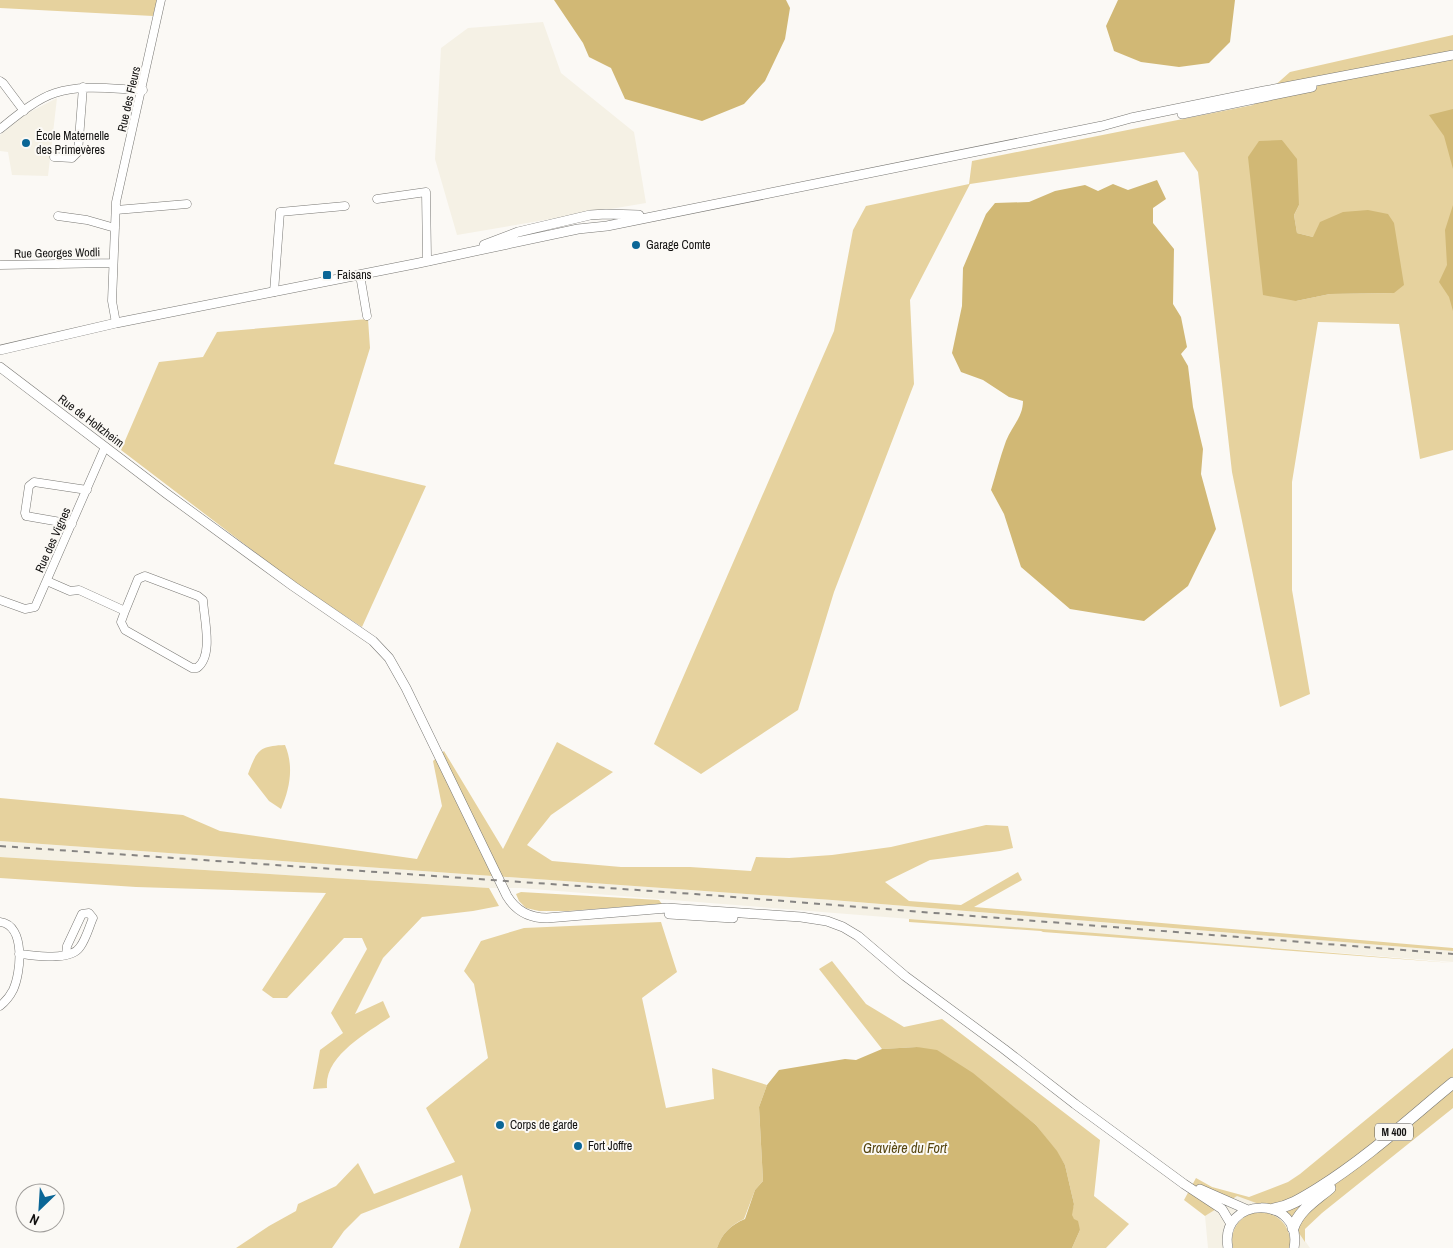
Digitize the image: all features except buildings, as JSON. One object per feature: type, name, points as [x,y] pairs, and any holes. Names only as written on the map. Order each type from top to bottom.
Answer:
[{"type":"highway","name":"M 400","points":[[1274,1209],[1292,1204],[1333,1179],[1376,1147],[1453,1083]]},
{"type":"highway","name":"M 400","points":[[1293,1228],[1295,1221],[1304,1210],[1453,1087]]},
{"type":"main road","points":[[511,239],[607,226],[1102,126],[1131,123],[1226,106],[1294,92],[1350,78],[1357,74],[1453,55]]},
{"type":"main road","points":[[0,350],[116,323],[464,254],[570,220],[606,214],[659,215]]},
{"type":"main road","points":[[570,220],[572,230]]},
{"type":"main road","points":[[551,225],[554,234]]},
{"type":"main road","name":"Rue de Holtzheim","points":[[0,367],[167,494],[301,592],[373,640],[394,665],[504,890],[514,905],[527,915],[541,918],[667,908],[801,917],[827,921],[851,931],[905,976],[1161,1167]]},
{"type":"main road","points":[[1161,1167],[1212,1195],[1248,1210]]},
{"type":"main road","points":[[1161,1167],[1222,1209],[1231,1224]]},
{"type":"main road","points":[[1228,1248],[1227,1238],[1231,1224],[1241,1213],[1256,1207],[1274,1209],[1288,1220],[1293,1228],[1297,1246]]},
{"type":"street","name":"Rue des Fleurs","points":[[116,323],[112,301],[116,202],[143,90],[161,0]]},
{"type":"street","points":[[0,81],[4,83],[24,111]]},
{"type":"street","points":[[0,128],[54,93],[83,87],[143,90]]},
{"type":"street","points":[[54,158],[72,158],[78,152],[83,87]]},
{"type":"street","points":[[377,198],[426,192],[427,258],[429,261]]},
{"type":"street","points":[[116,210],[187,204]]},
{"type":"street","points":[[274,292],[280,212],[345,206]]},
{"type":"street","points":[[58,216],[87,220],[116,228]]},
{"type":"street","name":"Rue Georges Wodli","points":[[0,265],[113,263]]},
{"type":"street","points":[[360,275],[368,316]]},
{"type":"street","name":"Rue des Vignes","points":[[0,600],[25,609],[34,607],[105,448]]},
{"type":"street","points":[[72,524],[26,516],[24,513],[29,486],[34,482],[87,490]]},
{"type":"street","points":[[145,576],[198,596],[203,600],[207,652],[201,666],[192,668],[125,630],[121,622],[125,611],[138,579],[145,576]]},
{"type":"street","points":[[47,581],[70,590],[79,590],[125,611]]},
{"type":"street","points":[[19,954],[66,956],[74,953],[80,948],[93,918],[89,913],[82,914],[67,946],[66,956]]},
{"type":"street","points":[[0,922],[12,927],[18,937],[19,954],[16,981],[12,991],[0,1006]]},
{"type":"shaded area","points":[[0,0],[157,0],[153,16],[0,8]]},
{"type":"shaded area","points":[[543,22],[561,73],[634,132],[646,203],[457,235],[435,159],[441,48],[468,28]]},
{"type":"shaded area","points":[[1453,35],[1453,450],[1420,459],[1399,324],[1318,322],[1292,482],[1292,590],[1310,694],[1280,707],[1232,472],[1198,172],[1184,152],[970,184],[910,300],[914,384],[834,592],[798,710],[701,774],[654,744],[834,331],[853,230],[866,206],[969,184],[972,161],[1253,105],[1290,72]],"holes":[[[1282,140],[1299,205],[1294,215],[1297,233],[1313,237],[1394,293],[1330,294],[1296,301]]]},
{"type":"shaded area","name":"École Maternelle des Primevères","points":[[57,98],[48,176],[12,175],[8,152],[0,151],[0,135],[24,115]]},
{"type":"shaded area","points":[[368,319],[370,348],[334,464],[426,486],[362,627],[298,585],[121,450],[159,362],[203,357],[217,332]]},
{"type":"shaded area","points":[[557,742],[613,772],[551,815],[527,845],[552,861],[621,867],[690,867],[751,871],[756,857],[789,858],[832,855],[891,847],[986,825],[1008,826],[1013,848],[930,860],[885,882],[909,901],[961,905],[1018,872],[1022,880],[974,907],[1453,948],[1453,951],[832,900],[0,841],[0,798],[183,815],[220,831],[417,859],[442,806],[433,761],[444,751],[503,849]]},
{"type":"shaded area","points":[[285,745],[288,753],[290,777],[281,809],[269,801],[248,774],[254,759],[260,751],[264,748]]},
{"type":"shaded area","points":[[0,841],[832,900],[1453,951],[1453,962],[520,888],[489,888],[0,857]]},
{"type":"shaded area","points":[[0,857],[489,888],[499,906],[422,917],[383,958],[355,1014],[383,1001],[390,1017],[359,1038],[340,1056],[332,1066],[328,1076],[327,1088],[313,1089],[320,1050],[343,1033],[331,1013],[367,949],[362,938],[344,938],[287,998],[273,998],[262,990],[326,893],[136,887],[0,878]]},
{"type":"shaded area","points":[[521,892],[659,900],[662,904],[568,911],[539,911],[526,908],[519,901],[516,894]]},
{"type":"shaded area","points":[[909,919],[1095,933],[1453,963],[909,922]]},
{"type":"shaded area","points":[[661,922],[677,972],[642,998],[666,1108],[714,1099],[712,1068],[767,1085],[759,1107],[763,1181],[755,1190],[744,1219],[728,1230],[717,1248],[459,1248],[471,1210],[462,1175],[361,1214],[344,1231],[332,1248],[236,1248],[296,1211],[298,1204],[336,1186],[358,1163],[374,1194],[455,1162],[426,1108],[488,1058],[474,984],[464,971],[481,941],[524,928]]},
{"type":"shaded area","points":[[832,961],[866,1004],[904,1027],[942,1019],[1100,1140],[1094,1196],[1129,1224],[1106,1248],[1072,1248],[1080,1230],[1071,1215],[1074,1204],[1065,1165],[1036,1125],[1006,1101],[917,1047],[882,1049],[819,969]]},
{"type":"shaded area","points":[[1453,1048],[1453,1108],[1322,1213],[1305,1229],[1305,1242],[1286,1214],[1237,1196],[1205,1216],[1184,1200],[1196,1178],[1212,1187],[1249,1197],[1288,1182]]},
{"type":"shaded area","points":[[1237,1195],[1286,1214],[1310,1248],[1208,1248],[1205,1216]]},
{"type":"shaded area","points":[[1259,1211],[1279,1218],[1287,1228],[1290,1248],[1233,1248],[1233,1234],[1238,1224],[1242,1219]]},
{"type":"water","points":[[554,0],[786,0],[790,8],[785,39],[765,81],[744,104],[702,121],[625,99],[611,68],[589,57],[583,43]]},
{"type":"water","points":[[1118,0],[1235,0],[1230,42],[1209,63],[1179,67],[1141,62],[1114,51],[1106,26]]},
{"type":"water","points":[[1453,109],[1453,169],[1444,136],[1429,115]]},
{"type":"water","points":[[1282,140],[1297,159],[1299,205],[1294,215],[1297,233],[1313,237],[1320,222],[1343,212],[1368,210],[1388,214],[1394,223],[1404,285],[1394,293],[1330,294],[1296,301],[1263,295],[1248,157],[1259,141]]},
{"type":"water","points":[[1157,180],[1166,199],[1153,208],[1153,223],[1174,249],[1173,304],[1181,317],[1187,347],[1181,354],[1188,366],[1193,407],[1203,449],[1201,474],[1216,529],[1188,586],[1144,621],[1070,609],[1021,567],[1004,514],[991,490],[1006,441],[1019,417],[1023,401],[1009,397],[983,380],[961,372],[952,353],[962,306],[963,268],[986,214],[995,203],[1029,202],[1055,191],[1085,185],[1098,191],[1113,184],[1128,190]]},
{"type":"water","points":[[1453,205],[1453,311],[1449,297],[1439,282],[1447,265],[1445,230]]},
{"type":"water","name":"Gravière du Fort","points":[[917,1047],[937,1050],[973,1073],[1036,1125],[1057,1151],[1065,1165],[1074,1204],[1072,1215],[1078,1221],[1080,1230],[1072,1248],[717,1248],[728,1230],[745,1219],[755,1190],[763,1181],[759,1107],[767,1085],[779,1070],[845,1059],[856,1060],[882,1049]]},
{"type":"railway","points":[[0,846],[695,894],[1453,954]]},
{"type":"place","name":"École Maternelle des Primevères","points":[[26,143]]},
{"type":"place","name":"Garage Comte","points":[[636,245]]},
{"type":"place","name":"Faisans","points":[[327,275]]},
{"type":"place","name":"Corps de garde","points":[[500,1125]]},
{"type":"place","name":"Fort Joffre","points":[[578,1146]]}]
